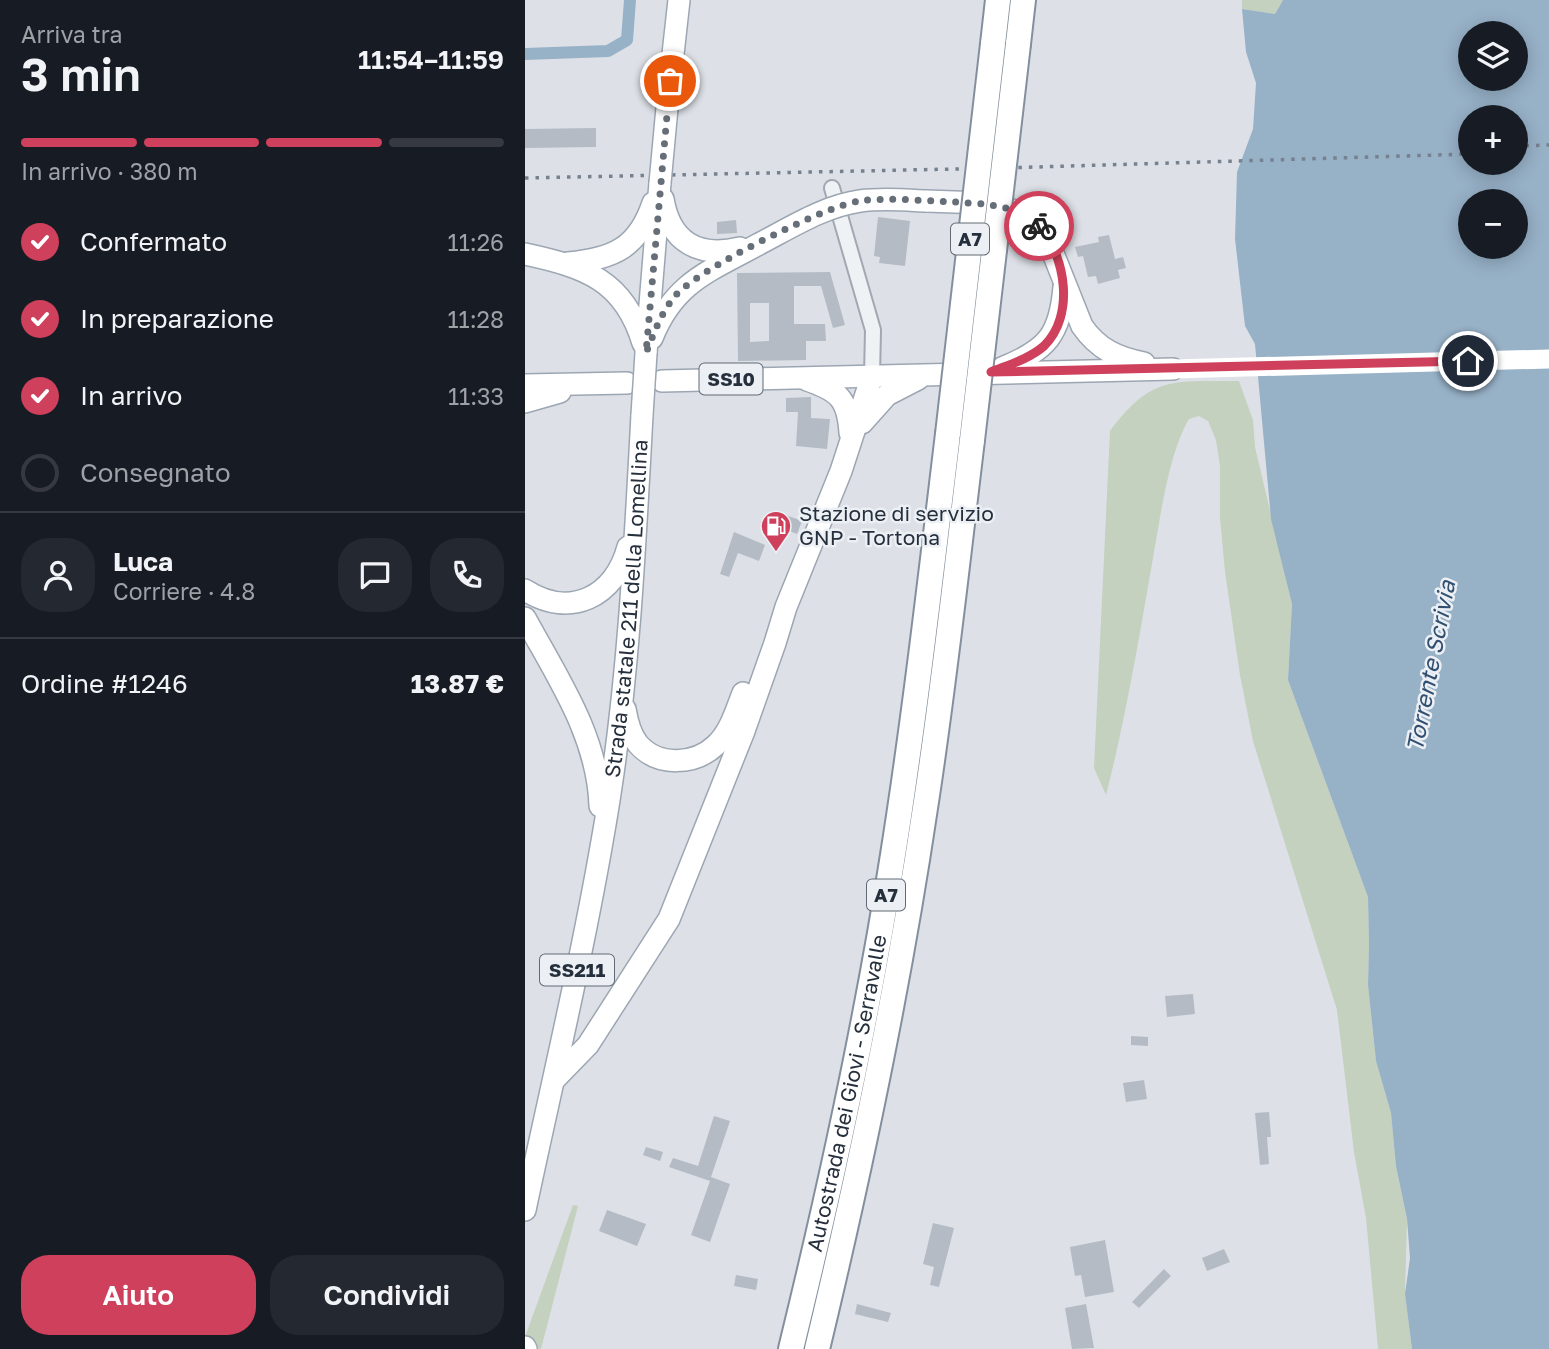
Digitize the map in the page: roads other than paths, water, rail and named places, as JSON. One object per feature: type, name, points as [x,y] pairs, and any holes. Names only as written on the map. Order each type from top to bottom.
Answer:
[{"type":"highway","name":"Autostrada dei Giovi - Serravalle","points":[[791,1349],[860,1042],[893,857],[926,617],[998,0]]},
{"type":"highway","name":"Autostrada dei Giovi - Serravalle","points":[[817,1349],[855,1184],[905,931],[926,807],[1023,0]]},
{"type":"main road","name":"Strada statale 211 della Lomellina","points":[[525,1210],[599,858],[614,764],[622,695],[660,183],[679,0]]},
{"type":"main road","points":[[660,183],[670,224],[688,244],[710,252],[758,244]]},
{"type":"main road","points":[[568,264],[609,257],[633,240],[647,219],[660,183]]},
{"type":"main road","points":[[646,353],[657,324],[676,295],[709,270],[823,212],[857,201],[883,199],[983,204],[1031,218],[1045,233],[1082,326],[1092,340],[1103,349],[1129,360],[1173,369]]},
{"type":"main road","points":[[525,254],[568,264],[605,283],[623,300],[638,325],[646,353]]},
{"type":"main road","points":[[991,372],[1033,355],[1052,336],[1060,317],[1064,285]]},
{"type":"main road","points":[[800,377],[1549,359]]},
{"type":"main road","points":[[851,439],[868,414],[887,395],[927,375]]},
{"type":"main road","points":[[553,1081],[588,1045],[669,919],[744,731],[786,607],[841,471],[872,376]]},
{"type":"main road","points":[[800,377],[839,395],[848,410],[851,439]]},
{"type":"main road","name":"SS10","points":[[662,381],[800,377]]},
{"type":"main road","points":[[525,402],[603,383]]},
{"type":"main road","points":[[525,385],[627,383]]},
{"type":"main road","points":[[525,590],[552,602],[570,603],[601,592],[621,567],[637,504]]},
{"type":"main road","points":[[622,695],[631,732],[637,743],[647,752],[667,760],[685,761],[700,757],[725,736],[757,657],[786,607]]},
{"type":"main road","points":[[525,618],[590,745],[600,802],[599,858]]},
{"type":"street","points":[[832,188],[873,330],[872,376]]},
{"type":"water","name":"Torrente Scrivia","points":[[1283,0],[1549,0],[1549,1349],[1412,1349],[1405,1294],[1410,1258],[1407,1219],[1396,1166],[1391,1113],[1376,1061],[1368,985],[1368,897],[1288,680],[1292,604],[1271,519],[1255,344],[1245,326],[1235,239],[1237,172],[1253,129],[1256,83],[1246,52],[1242,9],[1275,14]]},
{"type":"waterway","points":[[525,54],[608,51],[627,40],[630,0]]},
{"type":"railway","points":[[1528,146],[1549,145]]},
{"type":"railway","points":[[525,178],[1003,168],[1458,154]]},
{"type":"place","name":"Stazione di servizio GNP - Tortona","points":[[776,553]]}]
